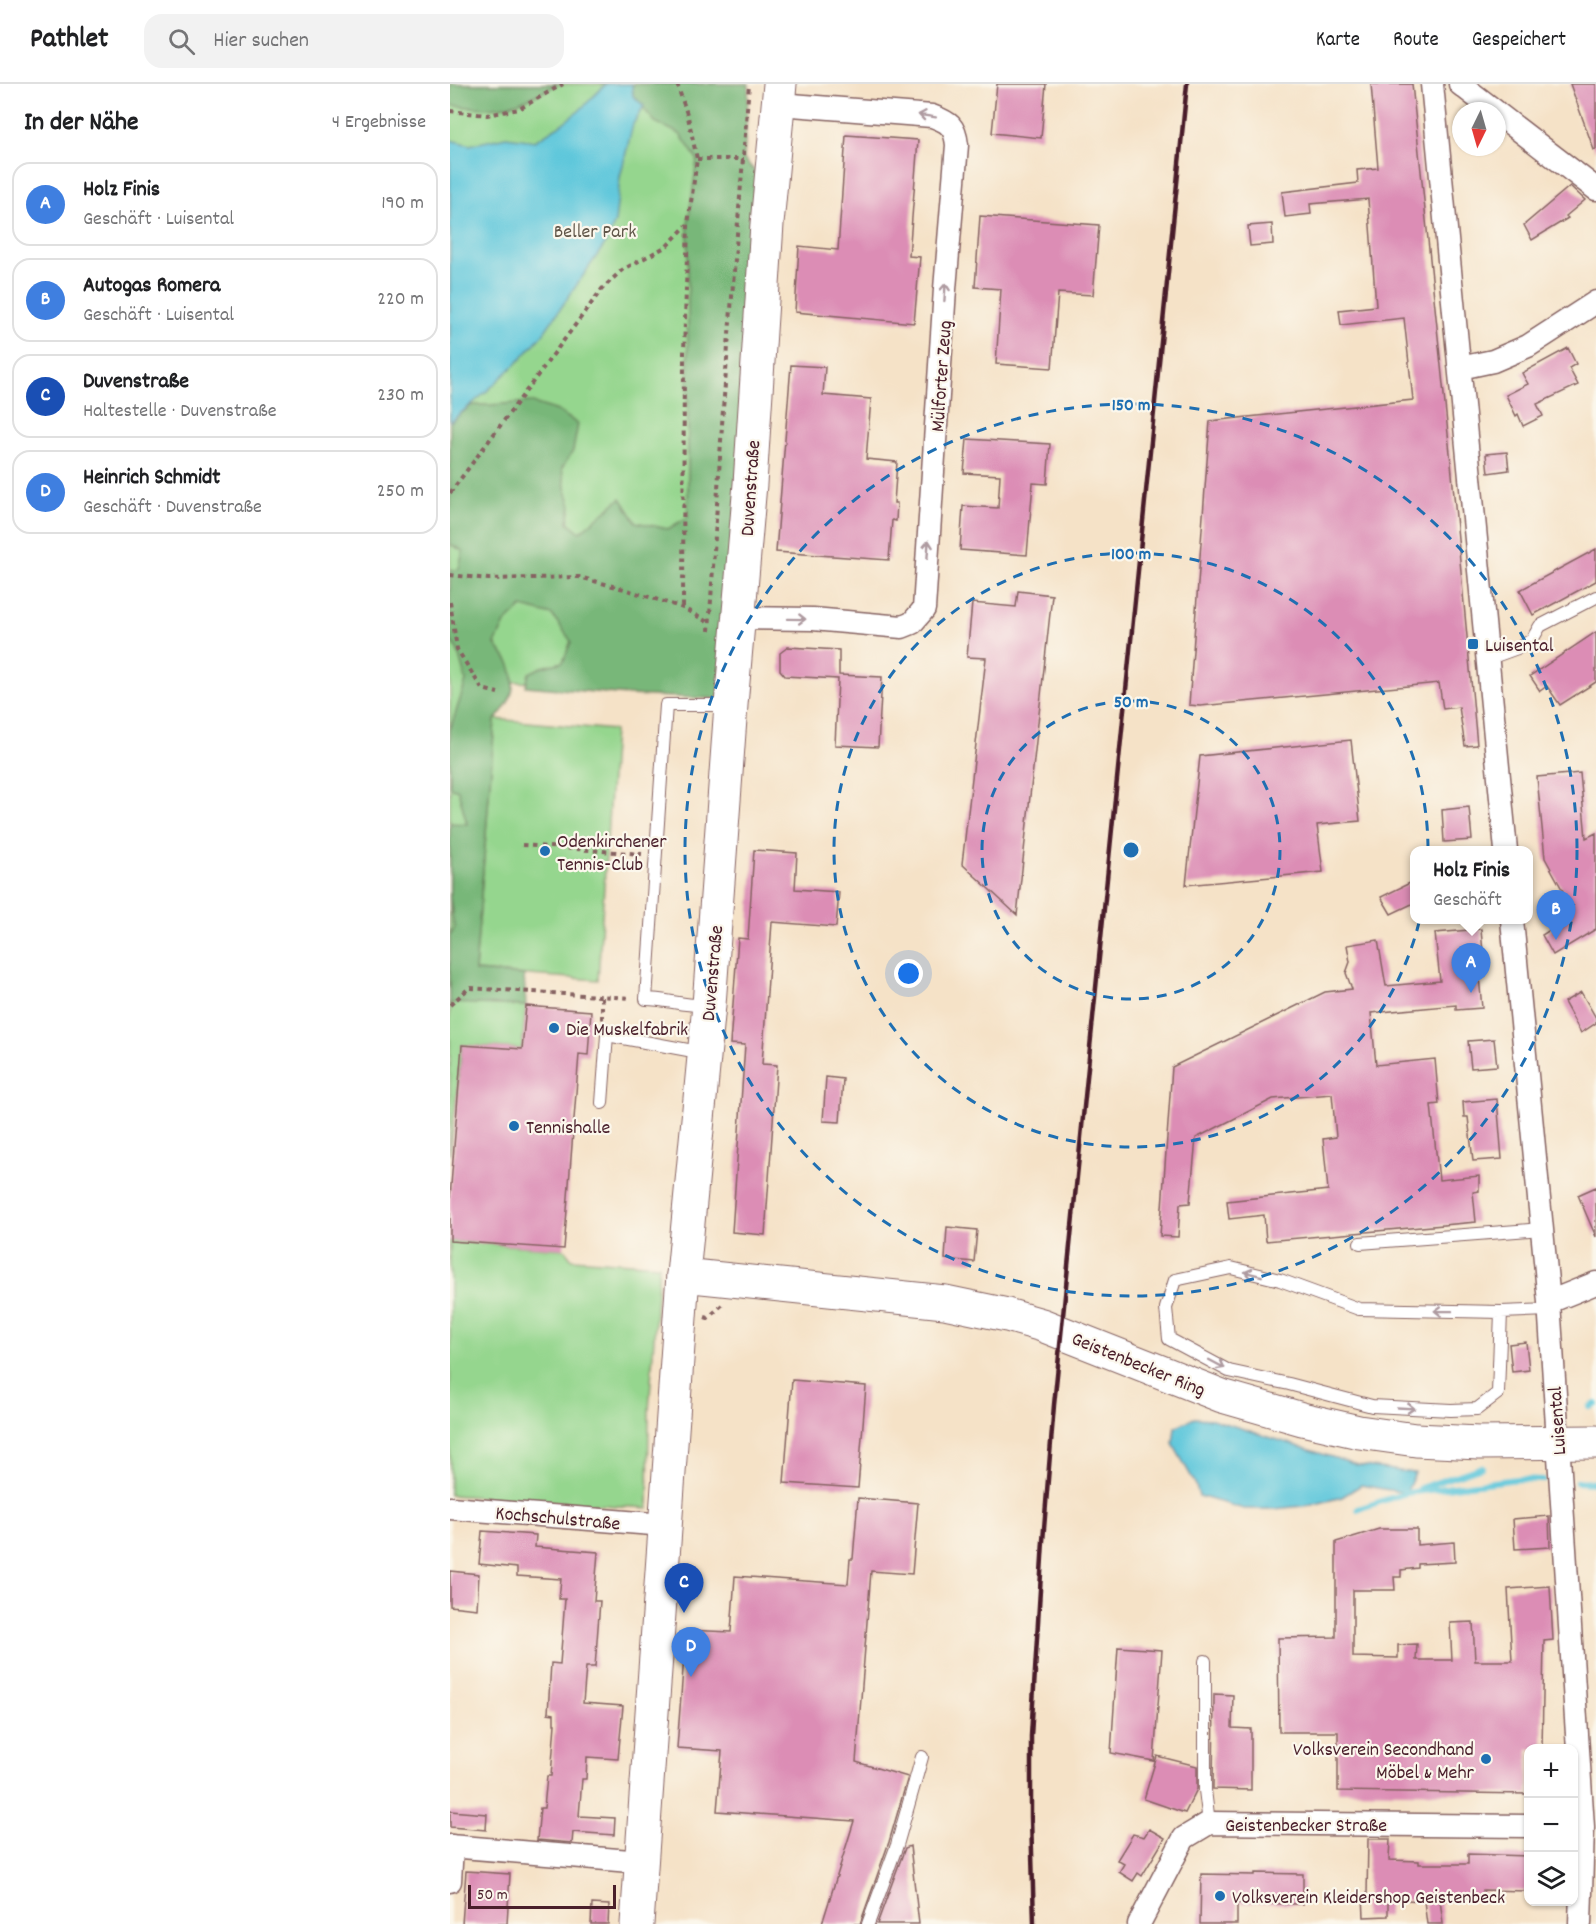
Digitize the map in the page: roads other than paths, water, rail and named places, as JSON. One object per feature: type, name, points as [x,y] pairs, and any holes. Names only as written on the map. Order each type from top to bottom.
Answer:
[{"type":"main road","name":"Duvenstraße","points":[[637,1924],[682,1275],[709,1005],[730,705],[751,472],[767,224],[779,94]]},
{"type":"main road","name":"Geistenbecker Ring","points":[[682,1275],[945,1302],[1007,1315],[1042,1325],[1222,1396],[1302,1419],[1359,1432],[1416,1440],[1479,1443],[1596,1442]]},
{"type":"street","points":[[1432,84],[1506,846]]},
{"type":"street","points":[[1460,84],[1483,102]]},
{"type":"street","name":"Mülforter Zeug","points":[[737,627],[813,619],[902,627],[912,623],[924,609],[957,145],[956,133],[947,121],[932,116],[779,94]]},
{"type":"street","points":[[1506,120],[1596,189]]},
{"type":"street","points":[[1460,368],[1493,361],[1528,346],[1596,302]]},
{"type":"street","name":"Luisental","points":[[1512,924],[1549,1306],[1584,1827],[1580,1924]]},
{"type":"street","points":[[1549,1306],[1596,1283]]},
{"type":"street","name":"Kochschulstraße","points":[[450,1508],[665,1525]]},
{"type":"street","name":"Geistenbecker Straße","points":[[1139,1924],[1184,1838],[1209,1823],[1524,1826]]},
{"type":"street","points":[[450,1881],[451,1846],[642,1862]]},
{"type":"lane","points":[[1487,659],[1520,647],[1532,640],[1540,626],[1596,597]]},
{"type":"lane","points":[[709,1005],[691,1006],[664,999],[646,999],[655,854],[666,705],[730,705]]},
{"type":"lane","points":[[602,1103],[607,1035],[705,1053]]},
{"type":"lane","points":[[1360,1243],[1542,1229]]},
{"type":"lane","points":[[1501,1312],[1498,1393],[1476,1409],[1451,1410],[1372,1406],[1229,1371],[1169,1339],[1166,1308],[1175,1280],[1231,1268],[1280,1280],[1359,1309],[1501,1312],[1549,1306]]},
{"type":"lane","points":[[1205,1661],[1205,1790],[1209,1823]]},
{"type":"lane","points":[[868,1924],[897,1845],[922,1757]]},
{"type":"water","points":[[606,84],[632,84],[633,96],[644,106],[633,124],[620,177],[615,222],[605,244],[543,334],[521,359],[450,422],[450,140],[470,145],[506,137],[535,141],[579,111]]},
{"type":"water","points":[[1194,1418],[1212,1419],[1357,1465],[1415,1473],[1406,1493],[1361,1485],[1342,1497],[1312,1505],[1244,1509],[1199,1496],[1195,1483],[1173,1444],[1175,1427]]},
{"type":"waterway","points":[[1590,1407],[1596,1404]]},
{"type":"waterway","points":[[1420,1488],[1482,1467]]},
{"type":"waterway","points":[[1358,1509],[1406,1493],[1517,1479],[1543,1480]]},
{"type":"waterway","points":[[1577,1482],[1596,1483]]},
{"type":"railway","points":[[1034,1924],[1031,1736],[1054,1405],[1187,84]]},
{"type":"place","name":"Luisental","points":[[1473,644]]},
{"type":"place","name":"Odenkirchener Tennis-Club","points":[[545,851]]},
{"type":"place","name":"Autogas Romera","points":[[1556,940]]},
{"type":"place","name":"Holz Finis","points":[[1471,993]]},
{"type":"place","name":"Die Muskelfabrik","points":[[554,1028]]},
{"type":"place","name":"Tennishalle","points":[[514,1126]]},
{"type":"place","name":"Duvenstraße","points":[[684,1613]]},
{"type":"place","name":"Heinrich Schmidt","points":[[691,1677]]},
{"type":"place","name":"Volksverein Secondhand Möbel & Mehr","points":[[1486,1759]]},
{"type":"place","name":"Volksverein Kleidershop Geistenbeck","points":[[1220,1896]]},
{"type":"park label","name":"Beller Park","points":[[595,230]]}]
